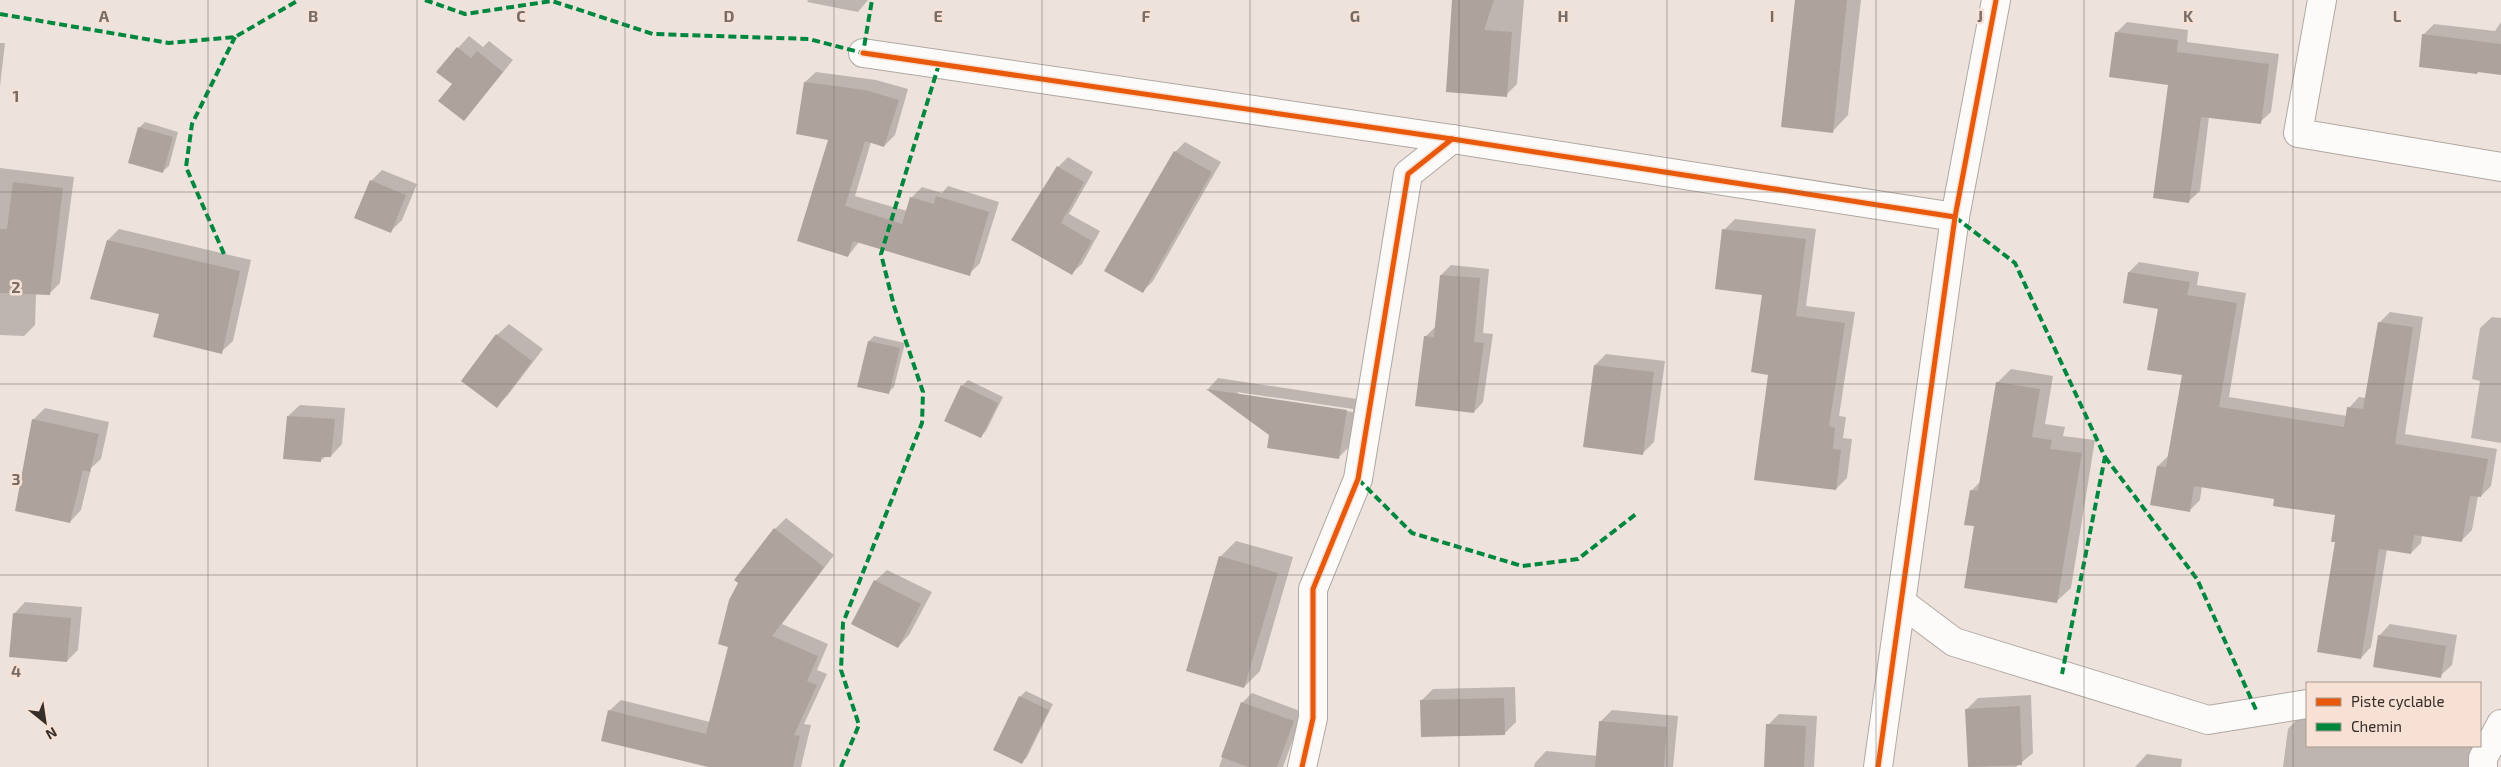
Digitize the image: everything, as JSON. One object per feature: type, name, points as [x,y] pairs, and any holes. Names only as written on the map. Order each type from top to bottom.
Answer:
[{"type":"street","points":[[1878,767],[1955,218],[1996,0]]},
{"type":"street","points":[[2322,0],[2298,133],[2501,167]]},
{"type":"street","points":[[863,53],[1452,139],[1955,218]]},
{"type":"street","points":[[1302,767],[1313,718],[1313,589],[1358,479],[1408,174],[1452,139]]},
{"type":"street","points":[[1902,603],[1954,642],[2208,720],[2306,704]]},
{"type":"street","points":[[2481,717],[2501,719]]},
{"type":"street","points":[[2482,767],[2483,758],[2501,724]]},
{"type":"building","points":[[1452,0],[1494,0],[1484,30],[1512,32],[1507,97],[1446,92]]},
{"type":"building","points":[[1795,0],[1847,0],[1833,133],[1781,127]]},
{"type":"building","points":[[2115,32],[2178,40],[2177,52],[2269,64],[2261,124],[2201,117],[2189,203],[2153,198],[2168,85],[2109,77]]},
{"type":"building","points":[[2422,34],[2501,44],[2501,75],[2419,67]]},
{"type":"building","points":[[457,47],[471,58],[477,51],[503,72],[464,121],[438,101],[452,84],[436,72]]},
{"type":"building","points":[[804,82],[865,90],[899,100],[884,147],[865,141],[845,206],[902,224],[910,197],[934,204],[936,196],[989,212],[970,276],[853,241],[848,257],[797,241],[828,140],[796,134]]},
{"type":"building","points":[[138,127],[173,137],[163,173],[128,163]]},
{"type":"building","points":[[1174,151],[1212,172],[1143,293],[1104,271]]},
{"type":"building","points":[[1057,166],[1084,182],[1061,223],[1092,241],[1072,275],[1011,240]]},
{"type":"building","points":[[370,180],[406,195],[391,233],[354,218]]},
{"type":"building","points":[[13,182],[63,188],[50,295],[0,293],[0,229],[7,229]]},
{"type":"building","points":[[1722,229],[1806,239],[1796,316],[1845,323],[1829,426],[1835,428],[1833,449],[1841,450],[1836,490],[1754,480],[1768,375],[1751,372],[1762,295],[1715,289]]},
{"type":"building","points":[[107,240],[240,271],[222,354],[153,337],[159,314],[90,299]]},
{"type":"building","points":[[2128,272],[2190,282],[2187,295],[2237,303],[2219,407],[2344,427],[2347,407],[2363,409],[2378,322],[2413,327],[2395,444],[2488,459],[2481,497],[2470,496],[2462,542],[2414,535],[2411,554],[2379,549],[2361,659],[2317,652],[2335,542],[2331,542],[2335,515],[2273,506],[2274,499],[2194,486],[2190,512],[2150,505],[2157,466],[2166,467],[2182,375],[2147,370],[2158,309],[2123,303]]},
{"type":"building","points":[[1440,275],[1480,278],[1474,342],[1484,343],[1474,413],[1415,406],[1424,336],[1434,337]]},
{"type":"building","points":[[496,334],[532,361],[497,408],[461,381]]},
{"type":"building","points":[[868,341],[900,348],[889,394],[857,387]]},
{"type":"building","points":[[1594,365],[1654,372],[1643,455],[1583,447]]},
{"type":"building","points":[[1996,382],[2040,389],[2032,437],[2052,440],[2050,449],[2082,453],[2057,603],[1964,588],[1974,526],[1964,525],[1970,490],[1978,491]]},
{"type":"building","points":[[961,385],[998,403],[981,438],[944,421]]},
{"type":"building","points":[[1206,389],[1347,410],[1339,459],[1267,448],[1269,435]]},
{"type":"building","points":[[287,416],[335,419],[331,457],[321,457],[321,462],[283,459]]},
{"type":"building","points":[[32,419],[99,434],[90,472],[83,470],[70,523],[15,511]]},
{"type":"building","points":[[774,528],[824,567],[772,636],[818,656],[807,681],[817,685],[794,735],[800,736],[793,767],[708,767],[601,741],[608,710],[706,734],[728,647],[718,644],[729,600],[738,583],[734,580]]},
{"type":"building","points":[[1219,556],[1278,573],[1244,688],[1186,671]]},
{"type":"building","points":[[874,580],[921,604],[898,648],[851,624]]},
{"type":"building","points":[[13,613],[71,618],[67,662],[9,657]]},
{"type":"building","points":[[2378,635],[2446,646],[2441,678],[2373,667]]},
{"type":"building","points":[[1019,696],[1049,710],[1022,764],[993,750]]},
{"type":"building","points":[[1504,698],[1505,735],[1421,737],[1420,700]]},
{"type":"building","points":[[1241,702],[1294,721],[1277,767],[1248,767],[1221,757]]},
{"type":"building","points":[[2020,706],[2022,765],[1968,767],[1965,709]]},
{"type":"building","points":[[1599,721],[1667,727],[1664,767],[1595,767]]},
{"type":"building","points":[[1766,724],[1806,726],[1804,767],[1764,767]]},
{"type":"marked path","points":[[0,14],[169,43],[235,37],[299,0]]},
{"type":"marked path","points":[[425,0],[465,14],[552,1],[653,34],[809,39],[863,53],[872,0]]},
{"type":"marked path","points":[[224,254],[186,167],[192,124],[235,37]]},
{"type":"marked path","points":[[841,767],[859,725],[841,670],[843,623],[922,423],[923,392],[894,306],[881,254],[939,64]]},
{"type":"marked path","points":[[1955,217],[2015,263],[2105,457],[2062,674]]},
{"type":"marked path","points":[[2105,457],[2197,579],[2257,712]]},
{"type":"marked path","points":[[1358,479],[1412,533],[1522,566],[1578,559],[1636,514]]},
{"type":"cycle path","points":[[1878,767],[1955,217],[1996,0]]},
{"type":"cycle path","points":[[863,53],[1452,139],[1955,217]]},
{"type":"cycle path","points":[[1302,767],[1313,718],[1313,589],[1358,479],[1408,174],[1452,139]]}]
